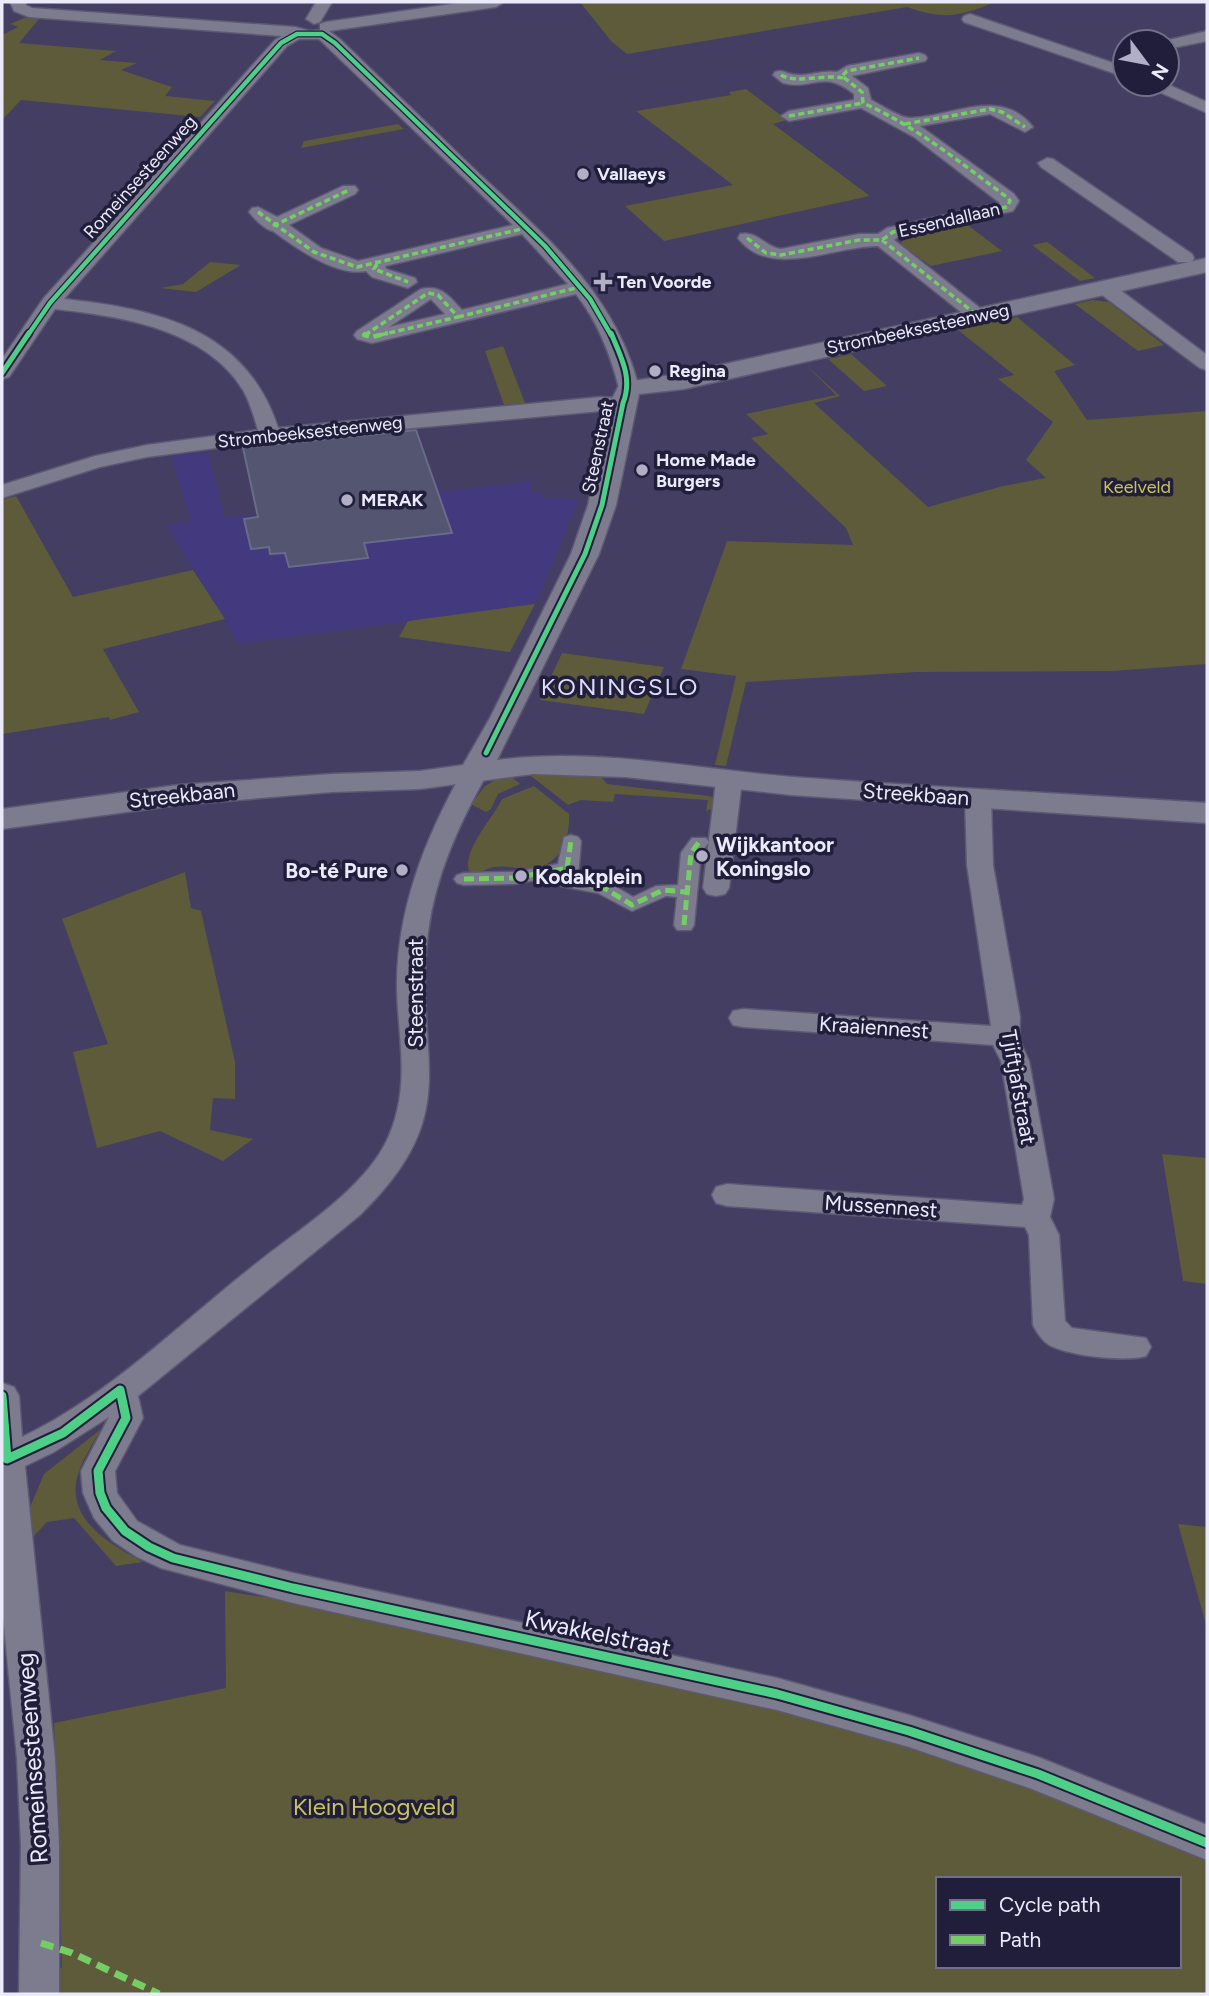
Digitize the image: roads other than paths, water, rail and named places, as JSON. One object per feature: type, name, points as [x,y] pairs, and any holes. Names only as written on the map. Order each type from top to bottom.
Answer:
[{"type":"street","points":[[321,27],[324,2]]},
{"type":"street","points":[[18,5],[35,13],[310,36],[321,27],[496,2]]},
{"type":"street","points":[[970,19],[1111,67]]},
{"type":"street","name":"Steenstraat","points":[[7,1459],[63,1433],[120,1390],[358,1199],[392,1159],[407,1128],[416,1085],[411,989],[416,919],[434,851],[585,554],[602,505],[626,395],[616,346],[580,287],[526,228],[321,27]]},
{"type":"street","name":"Romeinsesteenweg","points":[[2,373],[50,303],[281,43],[296,33]]},
{"type":"street","points":[[1181,41],[1207,36]]},
{"type":"street","points":[[781,75],[789,80],[823,75],[844,78],[842,74],[847,71],[919,58]]},
{"type":"street","points":[[1102,64],[1111,60]]},
{"type":"street","name":"Essendallaan","points":[[747,238],[766,253],[781,256],[859,240],[882,240],[893,232],[1002,209],[1009,204],[1008,198],[905,124],[881,109],[863,103],[862,92],[844,78]]},
{"type":"street","points":[[1181,96],[1207,108]]},
{"type":"street","points":[[789,116],[863,103]]},
{"type":"street","points":[[905,124],[990,109],[1002,112],[1025,127]]},
{"type":"street","name":"Strombeeksesteenweg","points":[[1048,163],[1196,262]]},
{"type":"street","points":[[273,226],[349,190]]},
{"type":"street","points":[[258,212],[273,226],[314,252],[357,267],[526,228]]},
{"type":"street","name":"Essendallaan","points":[[882,240],[978,316]]},
{"type":"street","name":"Strombeeksesteenweg","points":[[2,492],[113,457],[270,435],[601,402],[684,381],[1105,288],[1196,262]]},
{"type":"street","points":[[377,264],[374,269],[379,273],[408,282]]},
{"type":"street","points":[[459,318],[514,301],[580,287]]},
{"type":"street","points":[[1105,288],[1207,364]]},
{"type":"street","points":[[50,303],[129,314],[167,327],[206,345],[236,367],[250,385],[270,435]]},
{"type":"street","name":"Streekbaan","points":[[2,819],[178,795],[364,781],[419,780],[480,764],[625,768],[729,781],[1207,813]]},
{"type":"street","points":[[716,888],[729,781]]},
{"type":"street","name":"Tjiftjafstraat","points":[[978,798],[980,865],[1006,1017],[1005,1036],[1015,1061],[1039,1199],[1035,1217],[1044,1235],[1049,1322],[1054,1332],[1071,1340],[1135,1347]]},
{"type":"street","points":[[571,841],[568,883],[604,888],[632,905],[663,890],[687,892]]},
{"type":"street","points":[[684,925],[691,853],[699,842]]},
{"type":"street","points":[[464,879],[514,878],[567,868]]},
{"type":"street","name":"Kraaiennest","points":[[743,1018],[1005,1036]]},
{"type":"street","name":"Mussennest","points":[[727,1195],[1035,1217]]},
{"type":"street","name":"Kwakkelstraat","points":[[120,1390],[126,1418],[97,1471],[100,1493],[106,1508],[125,1531],[149,1547],[173,1558],[293,1588],[777,1693],[909,1731],[1038,1774],[1207,1843]]},
{"type":"street","name":"Romeinsesteenweg","points":[[2,1396],[36,1758],[40,1845],[39,1994]]},
{"type":"place","name":"Vallaeys","points":[[583,174]]},
{"type":"place","name":"Ten Voorde","points":[[603,282]]},
{"type":"place","name":"Regina","points":[[655,371]]},
{"type":"place","name":"Home Made Burgers","points":[[642,470]]},
{"type":"place","name":"MERAK","points":[[347,500]]},
{"type":"place","name":"Wijkkantoor Koningslo","points":[[702,856]]},
{"type":"place","name":"Bo-té Pure","points":[[402,870]]},
{"type":"place","name":"Kodakplein","points":[[521,876]]},
{"type":"district","name":"KONINGSLO","points":[[620,686]]},
{"type":"park label","name":"Keelveld","points":[[1137,487]]},
{"type":"park label","name":"Klein Hoogveld","points":[[374,1806]]}]
